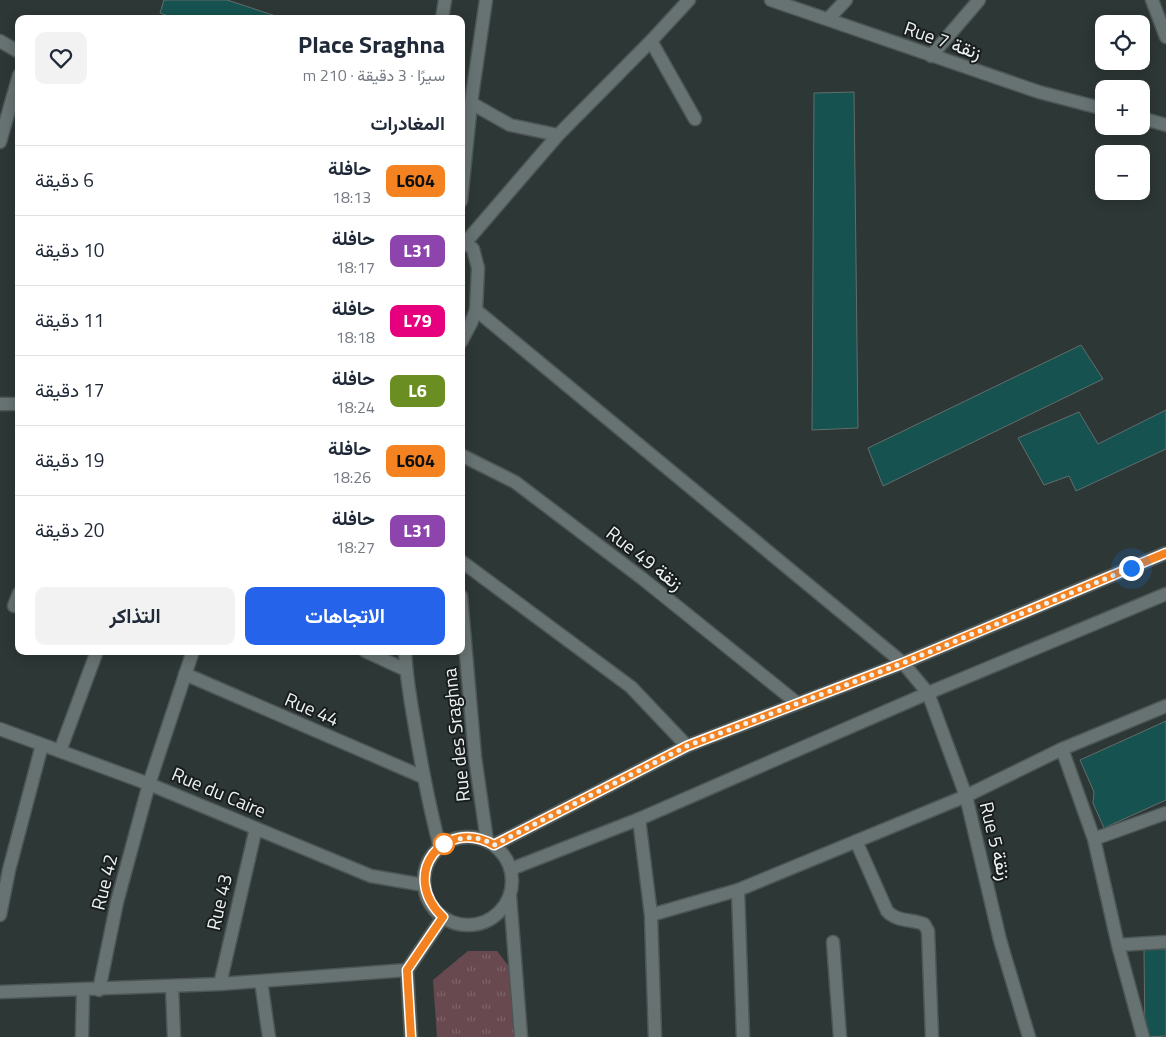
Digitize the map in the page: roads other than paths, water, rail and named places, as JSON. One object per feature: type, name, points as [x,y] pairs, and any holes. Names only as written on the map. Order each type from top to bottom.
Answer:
[{"type":"street","points":[[443,15],[445,0]]},
{"type":"street","points":[[465,161],[471,103],[486,0]]},
{"type":"street","points":[[465,239],[558,135],[652,41],[689,0]]},
{"type":"street","name":"Rue 7 زنقة","points":[[771,0],[1039,92],[1095,107]]},
{"type":"street","points":[[828,19],[846,0]]},
{"type":"street","points":[[931,56],[979,0]]},
{"type":"street","points":[[1152,0],[1166,37]]},
{"type":"street","points":[[0,41],[15,50]]},
{"type":"street","points":[[652,41],[695,119]]},
{"type":"street","points":[[0,142],[15,89]]},
{"type":"street","points":[[471,103],[510,125],[558,135]]},
{"type":"street","points":[[1150,121],[1166,125]]},
{"type":"street","points":[[465,242],[474,249],[478,268],[476,310],[465,334]]},
{"type":"street","name":"Rue 5 زنقة","points":[[476,310],[903,663],[928,693],[966,796],[1000,940],[1028,1037]]},
{"type":"street","points":[[0,404],[15,404]]},
{"type":"street","name":"Rue 49 زنقة","points":[[465,457],[515,482],[643,579],[797,703]]},
{"type":"street","points":[[491,843],[687,746],[903,663],[1166,554]]},
{"type":"street","points":[[465,564],[632,687],[687,746]]},
{"type":"street","points":[[510,869],[639,819],[928,693],[1166,594]]},
{"type":"street","name":"Rue des Sraghna","points":[[465,642],[475,757],[491,843]]},
{"type":"street","points":[[60,751],[96,655]]},
{"type":"street","name":"Rue 42","points":[[99,990],[117,902],[149,784],[192,655]]},
{"type":"street","points":[[374,655],[406,670]]},
{"type":"street","name":"Rue des Sraghna","points":[[405,655],[423,777],[440,847]]},
{"type":"street","name":"Rue 44","points":[[185,674],[423,777]]},
{"type":"street","points":[[651,916],[738,890],[856,842],[966,796],[1062,749],[1166,706]]},
{"type":"street","name":"Rue du Caire","points":[[0,729],[149,784],[371,876],[424,884]]},
{"type":"street","points":[[0,915],[5,869],[42,745]]},
{"type":"street","points":[[1062,749],[1094,839],[1118,945],[1143,1037]]},
{"type":"street","points":[[1094,839],[1166,813]]},
{"type":"street","points":[[639,819],[651,916],[656,1037]]},
{"type":"street","name":"Rue 43","points":[[220,984],[256,828]]},
{"type":"street","points":[[510,896],[504,908],[494,917],[482,923],[468,925],[455,923],[443,917],[427,897],[424,884],[429,860],[440,847],[450,841],[464,837],[480,838],[491,843],[505,857],[510,869],[512,882],[510,896],[522,1037]]},
{"type":"street","points":[[856,842],[887,911],[900,920],[917,921],[924,924],[928,931],[932,1037]]},
{"type":"street","points":[[738,890],[743,1037]]},
{"type":"street","points":[[411,1037],[407,970],[443,917]]},
{"type":"street","points":[[833,942],[840,1037]]},
{"type":"street","points":[[1118,945],[1166,942]]},
{"type":"street","points":[[0,992],[99,990],[220,984],[407,970]]},
{"type":"street","points":[[261,981],[269,1037]]},
{"type":"street","points":[[172,986],[174,1037]]},
{"type":"street","points":[[82,1037],[83,990]]}]
